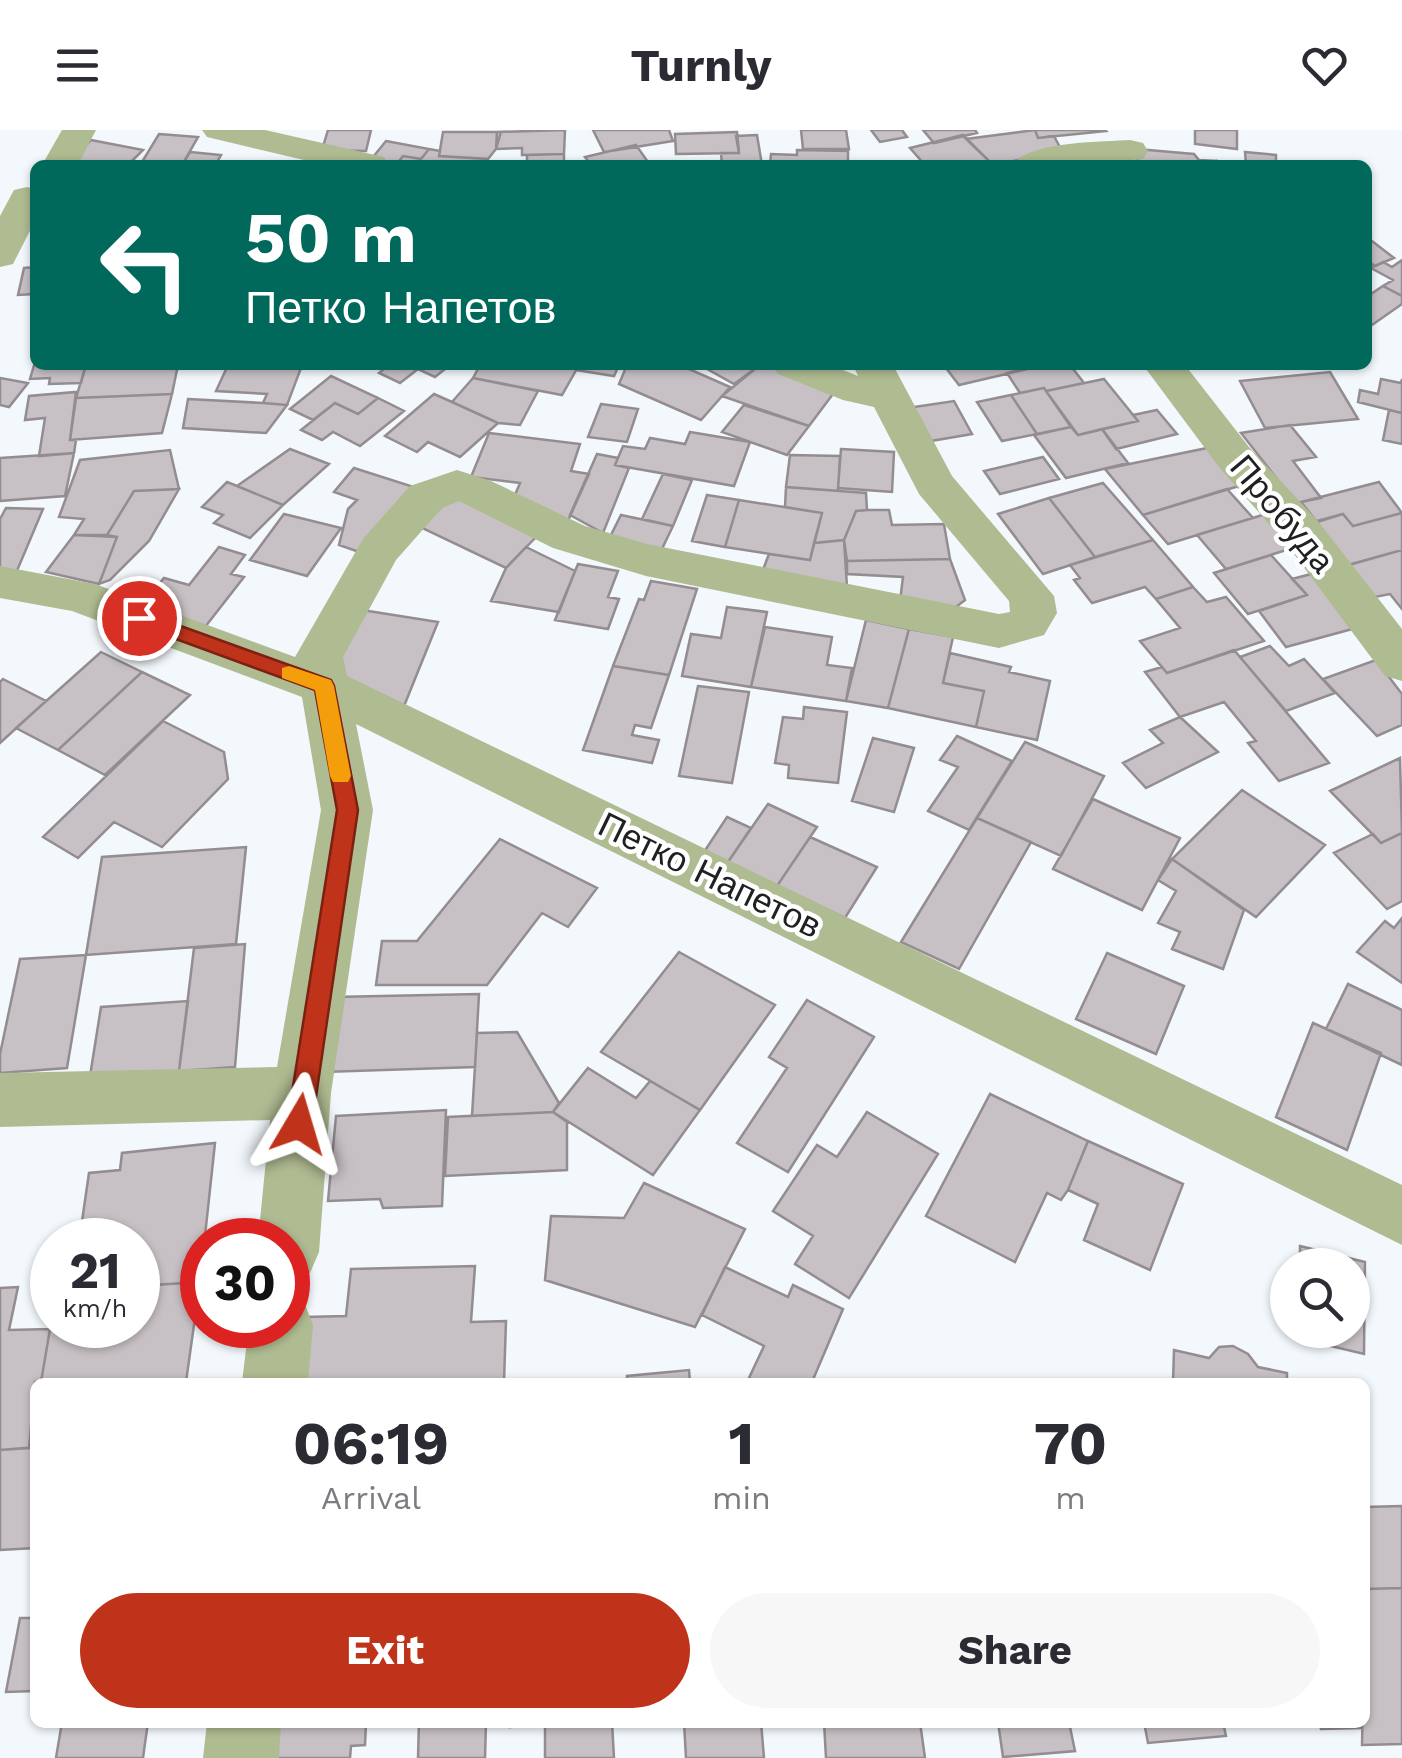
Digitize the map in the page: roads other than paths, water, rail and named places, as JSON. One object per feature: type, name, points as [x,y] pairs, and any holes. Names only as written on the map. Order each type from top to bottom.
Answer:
[{"type":"street","points":[[63,160],[79,130]]},
{"type":"street","points":[[219,130],[349,160]]},
{"type":"street","points":[[368,160],[379,130]]},
{"type":"street","points":[[1047,160],[1132,149]]},
{"type":"street","points":[[0,256],[21,200]]},
{"type":"street","points":[[291,1218],[302,1093],[347,810],[318,658],[379,550],[426,497],[440,488],[457,486],[476,491],[570,537],[646,560],[999,630],[1019,630],[1031,622],[1036,610],[1031,596],[934,484],[880,380],[858,391],[805,370]]},
{"type":"street","name":"Прoбудa","points":[[1167,370],[1234,457],[1301,531],[1402,663]]},
{"type":"street","name":"Петко Напетов","points":[[0,582],[79,596],[324,686],[1402,1216]]},
{"type":"street","points":[[0,1100],[302,1093]]},
{"type":"street","points":[[276,1378],[279,1348]]},
{"type":"street","points":[[241,1758],[244,1728]]}]
